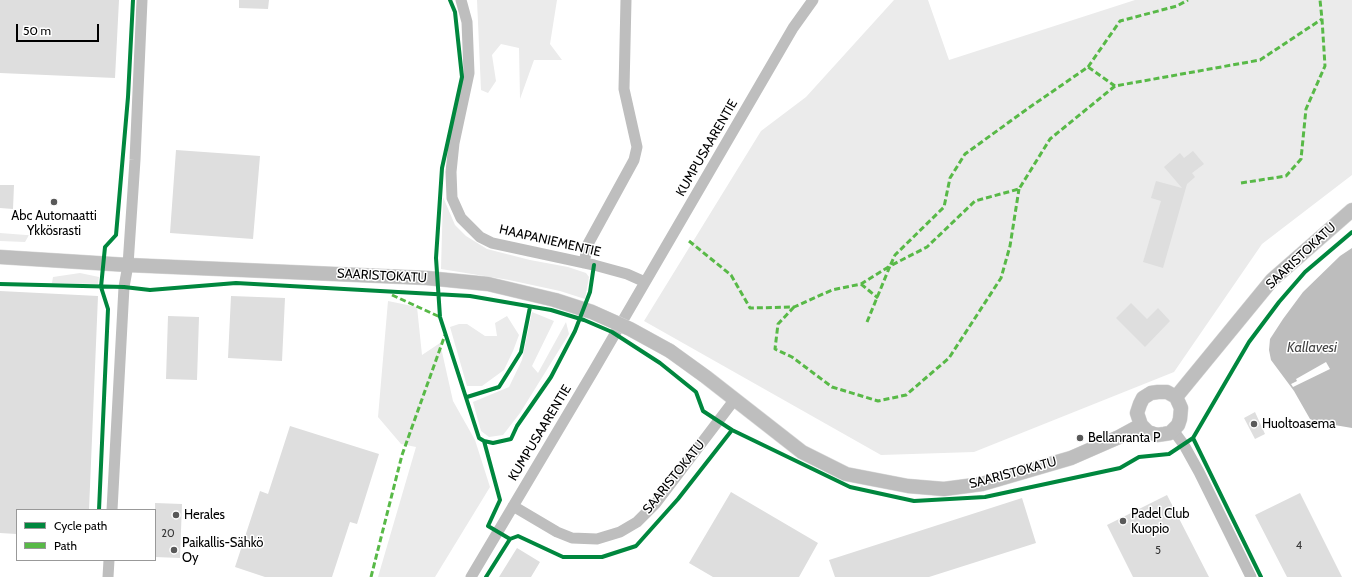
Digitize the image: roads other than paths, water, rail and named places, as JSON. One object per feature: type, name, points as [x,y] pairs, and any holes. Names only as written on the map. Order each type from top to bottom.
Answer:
[{"type":"main road","name":"SAARISTOKATU","points":[[1176,397],[1272,280],[1352,210]]},
{"type":"main road","name":"SAARISTOKATU","points":[[0,257],[128,265],[427,278],[488,284],[555,300],[592,312],[630,329],[670,351],[735,399],[802,452],[846,474],[908,486],[944,489],[982,484],[1071,458],[1119,438],[1141,425]]},
{"type":"main road","points":[[1158,392],[1167,392],[1176,397],[1181,408],[1181,414],[1178,425],[1173,430],[1157,435],[1148,432],[1141,425],[1137,413],[1143,398],[1151,393],[1158,392]]},
{"type":"street","points":[[112,509],[124,287],[128,265],[135,160],[142,0]]},
{"type":"street","name":"HAAPANIEMENTIE","points":[[461,0],[467,22],[469,73],[451,172],[452,198],[461,218],[480,237],[492,243],[584,263],[627,274],[645,282]]},
{"type":"street","points":[[584,263],[588,244],[634,160],[637,147],[624,89],[626,0]]},
{"type":"street","name":"KUMPUSAARENTIE","points":[[471,577],[609,345],[793,28],[812,0]]},
{"type":"street","name":"SAARISTOKATU","points":[[513,506],[557,532],[572,538],[597,539],[620,532],[637,522],[656,503],[735,399]]},
{"type":"street","points":[[1173,430],[1184,445],[1199,472],[1251,577]]},
{"type":"street","points":[[108,577],[109,561]]},
{"type":"water","name":"Kallavesi","points":[[1352,248],[1352,428],[1317,422],[1310,419],[1294,391],[1271,360],[1269,350],[1270,339],[1303,292],[1340,256]]},
{"type":"place","name":"Abc Automaatti Ykkösrasti","points":[[54,202]]},
{"type":"place","name":"Huoltoasema","points":[[1254,424]]},
{"type":"place","name":"Bellanranta P","points":[[1080,438]]},
{"type":"place","name":"Herales","points":[[176,515]]},
{"type":"place","name":"Padel Club Kuopio","points":[[1123,521]]},
{"type":"place","name":"Paikallis-Sähkö Oy","points":[[174,550]]}]
